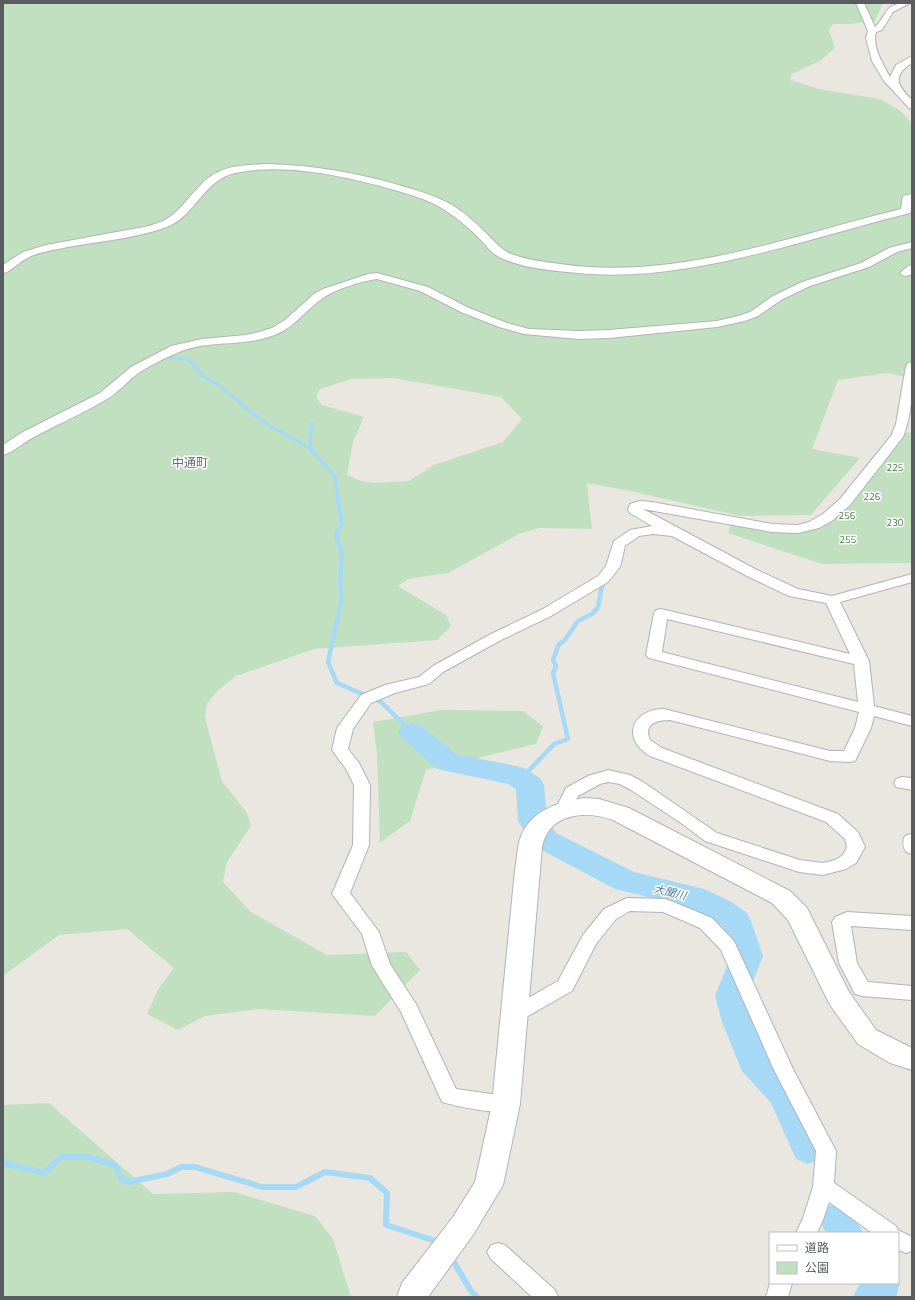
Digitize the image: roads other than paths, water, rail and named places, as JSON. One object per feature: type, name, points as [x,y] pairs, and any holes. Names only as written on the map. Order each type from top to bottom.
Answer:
[{"type":"street","points":[[860,3],[872,31],[870,38],[876,61],[887,79],[912,106]]},
{"type":"street","points":[[872,31],[879,28],[890,10],[906,3]]},
{"type":"street","points":[[895,88],[893,78],[898,69],[912,59]]},
{"type":"street","points":[[3,270],[28,254],[50,247],[152,229],[167,224],[184,210],[194,198],[220,175],[240,170],[259,168],[286,167],[319,170],[382,183],[443,204],[461,215],[486,239],[489,244],[501,254],[516,260],[556,267],[613,271],[649,270],[716,260],[870,219],[906,211],[907,198],[912,197]]},
{"type":"street","points":[[3,451],[26,436],[104,396],[135,370],[175,349],[202,343],[246,339],[263,335],[276,330],[289,322],[318,296],[327,290],[368,277],[378,276],[424,289],[465,310],[503,325],[528,332],[579,335],[609,334],[717,324],[741,319],[754,314],[777,298],[806,284],[865,264],[893,250],[912,245]]},
{"type":"street","points":[[912,366],[902,424],[898,437],[845,502],[828,517],[814,525],[798,529],[772,528],[652,506],[640,505],[635,507],[636,510],[642,515],[679,533],[752,573],[794,593],[832,600],[912,578]]},
{"type":"street","points":[[506,1104],[449,1096],[409,1009],[381,966],[370,932],[341,894],[361,845],[362,785],[353,767],[340,750],[345,728],[366,698],[390,689],[424,681],[444,666],[496,637],[546,613],[604,579],[613,567],[619,544],[635,533],[653,530],[679,533]]},
{"type":"street","points":[[412,1297],[413,1293],[463,1226],[489,1185],[506,1104],[527,870],[547,821],[572,792],[594,780],[608,776],[624,779],[687,819],[711,837],[799,866],[823,869],[840,865],[850,859],[856,847],[852,836],[832,818],[656,752],[643,743],[640,735],[640,728],[643,724],[657,715],[670,715],[830,756],[849,757],[863,728],[867,711],[861,661],[832,600]]},
{"type":"street","points":[[861,661],[661,613],[654,655],[867,711],[912,721]]},
{"type":"street","points":[[547,821],[586,806],[603,808],[621,814],[781,897],[798,915],[839,998],[867,1037],[899,1055],[912,1059]]},
{"type":"street","points":[[912,840],[912,848]]},
{"type":"street","points":[[514,1015],[565,986],[589,940],[610,914],[627,904],[665,906],[706,923],[728,946],[784,1070],[826,1151],[823,1188],[813,1220],[807,1232]]},
{"type":"street","points":[[912,923],[847,919],[841,922],[848,963],[862,989],[912,993]]},
{"type":"street","points":[[823,1188],[888,1232]]},
{"type":"street","points":[[498,1252],[547,1297]]},
{"type":"street","points":[[777,1297],[781,1284]]},
{"type":"waterway","points":[[170,358],[188,359],[204,377],[219,385],[262,421],[311,449]]},
{"type":"waterway","points":[[311,449],[310,437],[312,424]]},
{"type":"waterway","points":[[311,449],[335,477],[338,499]]},
{"type":"waterway","points":[[338,498],[342,524],[336,536],[342,553],[340,583],[342,598],[328,662],[337,683],[381,702],[412,732]]},
{"type":"waterway","points":[[521,779],[554,744],[568,739],[553,673],[556,666],[553,660],[559,644],[564,641],[578,621],[592,614],[598,607],[603,580]]},
{"type":"waterway","name":"大聞川","points":[[412,732],[447,762],[516,776],[530,785],[533,821],[546,840],[626,881],[693,897],[719,909],[736,921],[747,956],[731,996],[738,1022],[754,1062],[784,1095],[808,1149]]},
{"type":"waterway","points":[[3,1161],[6,1164],[45,1173],[60,1157],[88,1157],[115,1165],[122,1180],[129,1182],[167,1174],[181,1167],[195,1167],[262,1187],[296,1187],[325,1172],[370,1178],[387,1193],[386,1225],[439,1242]]},
{"type":"waterway","name":"大聞川","points":[[837,1219],[844,1232]]},
{"type":"waterway","points":[[451,1257],[471,1291],[477,1297]]},
{"type":"waterway","name":"大聞川","points":[[872,1297],[879,1294],[881,1284]]},
{"type":"district","name":"中通町","points":[[190,462]]},
{"type":"park label","name":"225","points":[[895,467]]},
{"type":"park label","name":"226","points":[[872,496]]},
{"type":"park label","name":"256","points":[[847,515]]},
{"type":"park label","name":"230","points":[[895,522]]},
{"type":"park label","name":"255","points":[[848,539]]}]
